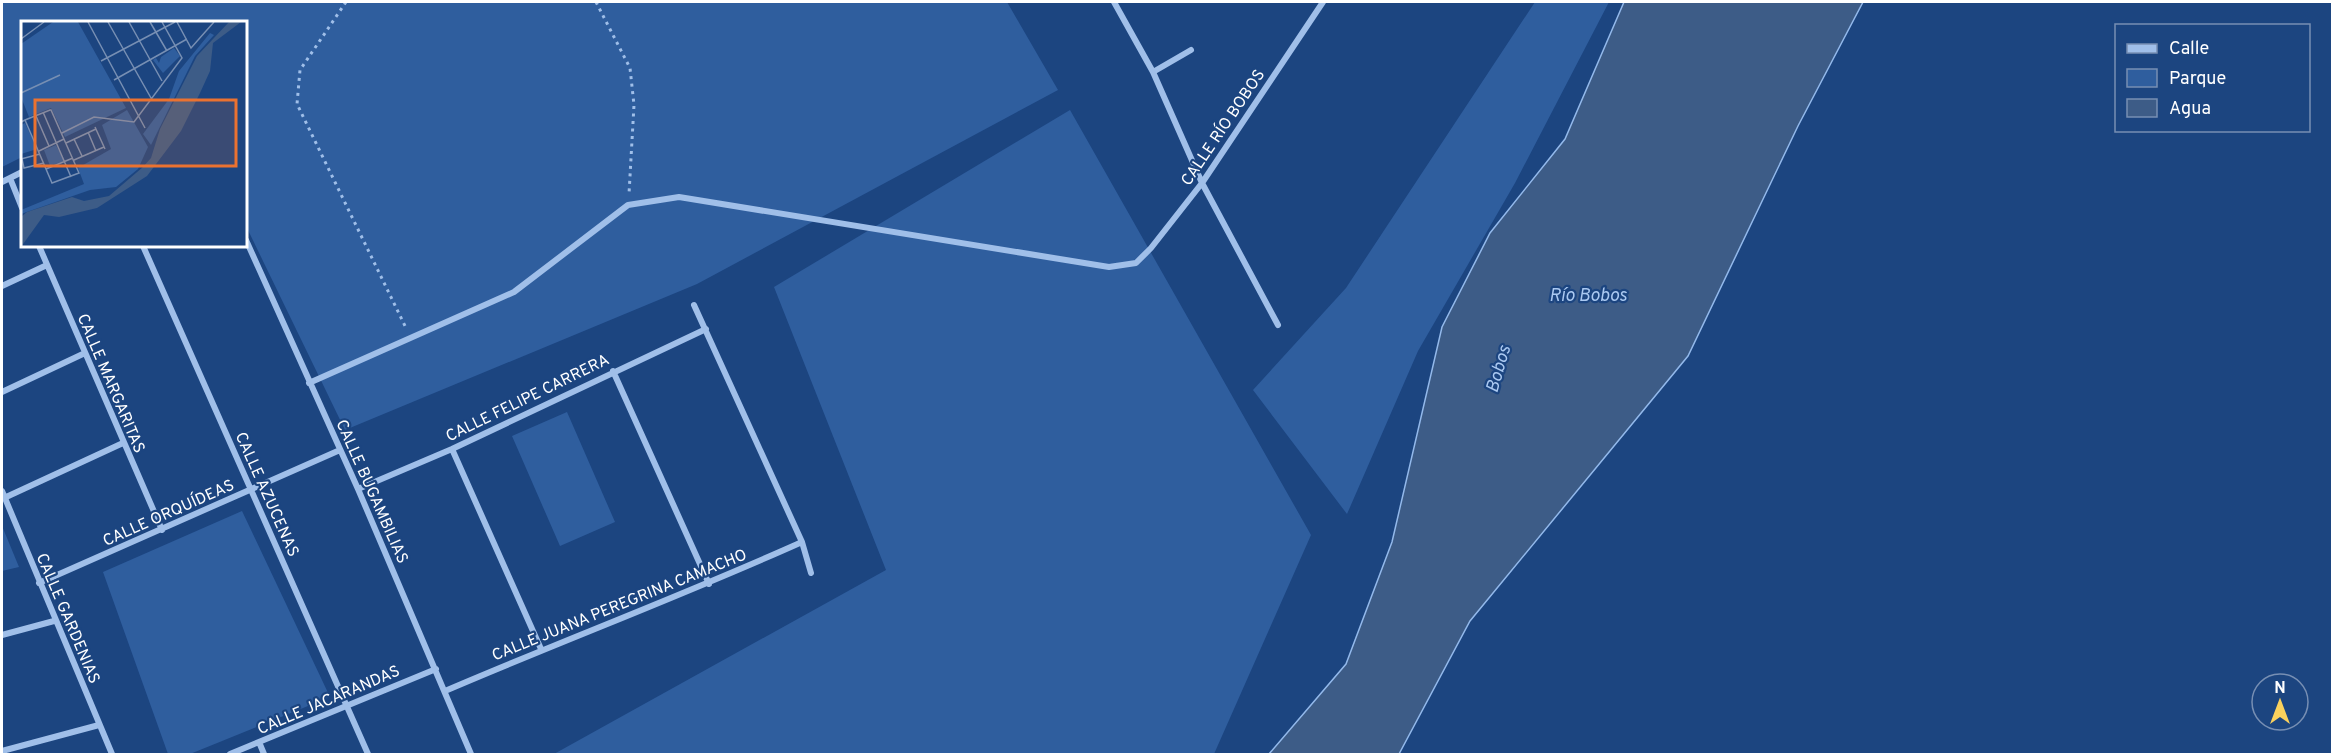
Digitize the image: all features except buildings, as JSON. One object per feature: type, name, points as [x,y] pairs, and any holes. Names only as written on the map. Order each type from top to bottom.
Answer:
[{"type":"street","points":[[1114,2],[1153,72],[1202,183],[1278,325]]},
{"type":"street","name":"CALLE RÍO BOBOS","points":[[628,205],[679,196],[1109,267],[1136,263],[1151,248],[1202,183],[1323,2]]},
{"type":"street","points":[[1153,72],[1191,50]]},
{"type":"street","points":[[2,182],[21,172]]},
{"type":"street","points":[[10,178],[21,206]]},
{"type":"street","points":[[309,383],[514,292],[628,205]]},
{"type":"street","name":"CALLE BUGAMBILIAS","points":[[248,245],[358,489],[471,754]]},
{"type":"street","name":"CALLE MARGARITAS","points":[[40,248],[162,530]]},
{"type":"street","name":"CALLE AZUCENAS","points":[[144,248],[368,754]]},
{"type":"street","points":[[2,286],[47,265]]},
{"type":"street","points":[[694,305],[802,542],[811,573]]},
{"type":"street","name":"CALLE FELIPE CARRERA","points":[[358,489],[452,448],[706,329]]},
{"type":"street","points":[[2,392],[85,353]]},
{"type":"street","points":[[613,371],[709,584]]},
{"type":"street","points":[[3,495],[123,443]]},
{"type":"street","points":[[452,448],[541,649]]},
{"type":"street","name":"CALLE ORQUÍDEAS","points":[[39,583],[340,450]]},
{"type":"street","name":"CALLE GARDENIAS","points":[[3,495],[54,621],[112,754]]},
{"type":"street","name":"CALLE JUANA PEREGRINA CAMACHO","points":[[446,691],[541,649],[709,584],[802,542]]},
{"type":"street","points":[[2,635],[54,621]]},
{"type":"street","name":"CALLE JACARANDAS","points":[[230,754],[436,669]]},
{"type":"street","points":[[2,751],[99,725]]},
{"type":"street","points":[[259,742],[264,754]]},
{"type":"path","points":[[346,2],[300,70],[297,104],[411,338]]},
{"type":"path","points":[[596,2],[630,68],[634,105],[628,205]]},
{"type":"green space","points":[[2,2],[1007,2],[1058,90],[697,284],[345,430],[248,230],[248,21],[21,21],[21,158],[2,167]]},
{"type":"green space","points":[[1535,2],[1609,2],[1515,183],[1418,351],[1347,514],[1253,390],[1346,288]]},
{"type":"green space","points":[[1070,110],[1311,535],[1214,754],[554,754],[886,570],[774,287]]},
{"type":"green space","points":[[567,412],[615,522],[560,546],[512,436]]},
{"type":"green space","points":[[242,511],[330,697],[190,754],[168,754],[103,572]]},
{"type":"green space","points":[[2,526],[19,567],[2,571]]},
{"type":"water","name":"Río Bobos","points":[[1624,2],[1863,2],[1798,126],[1688,356],[1470,621],[1399,754],[1269,754],[1346,664],[1392,542],[1442,327],[1490,233],[1565,139]]},
{"type":"water label","name":"Bobos","points":[[1498,369]]}]
